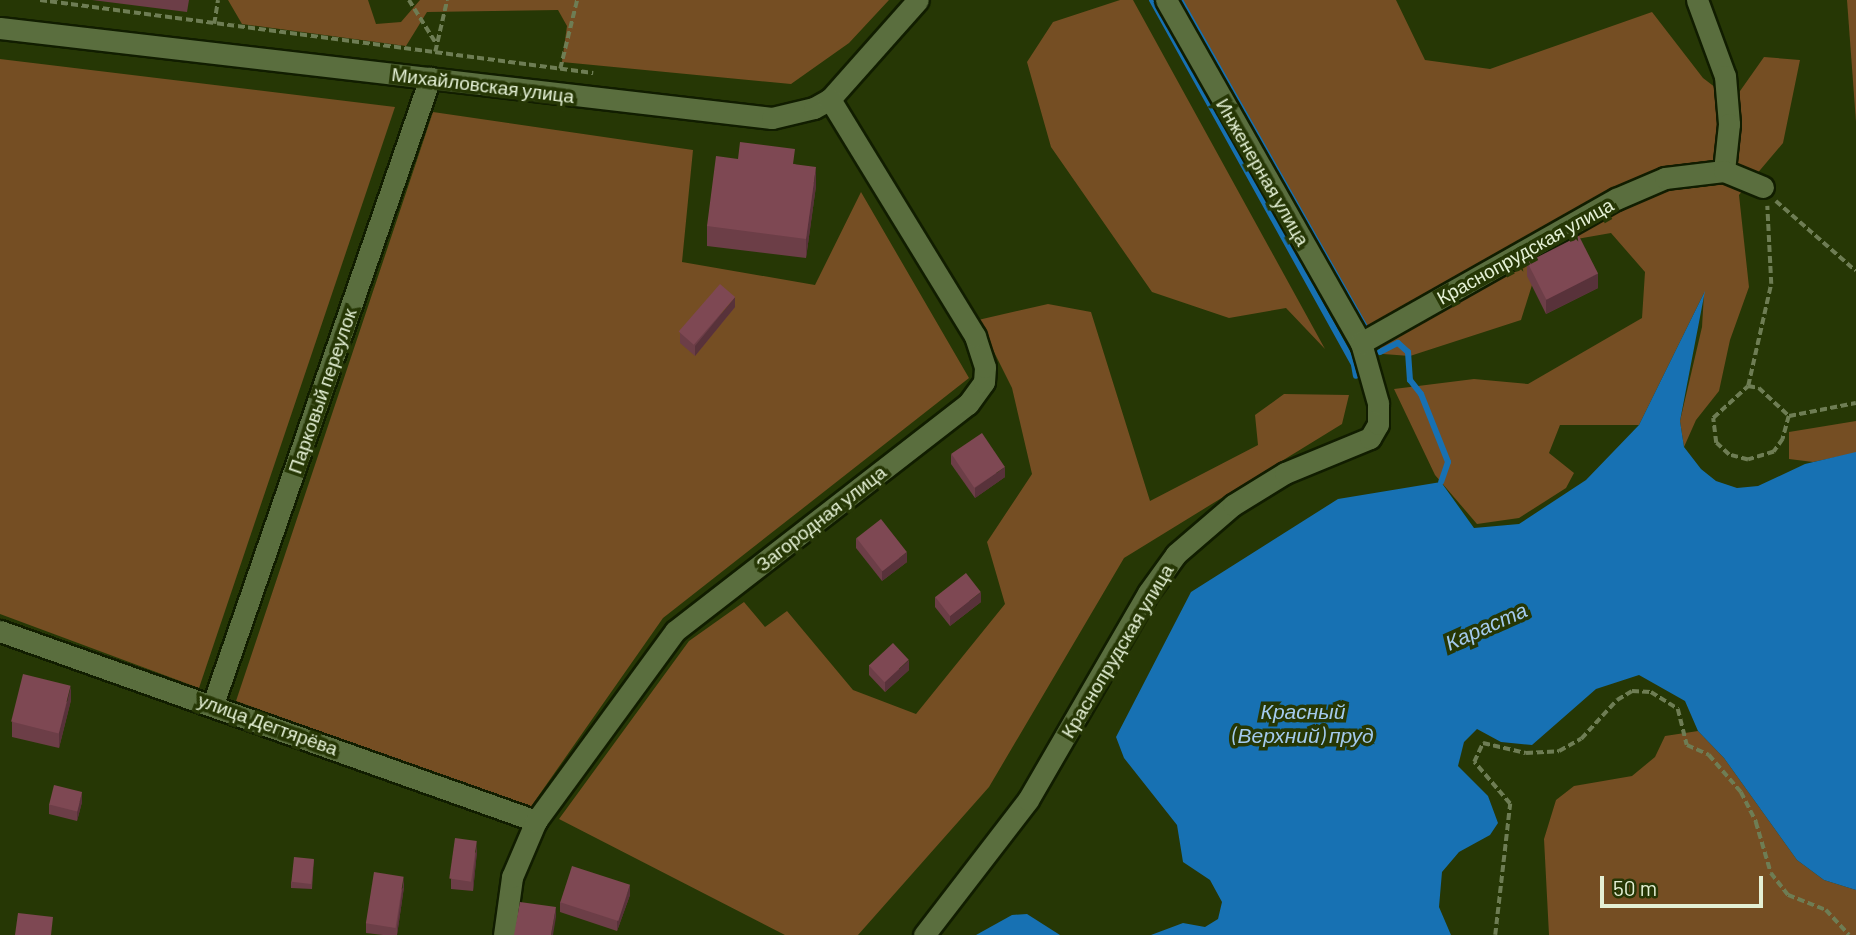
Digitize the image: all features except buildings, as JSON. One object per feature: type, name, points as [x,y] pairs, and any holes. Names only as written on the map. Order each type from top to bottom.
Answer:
[{"type":"street","name":"Михайловская улица","points":[[0,28],[741,117],[795,115],[830,99],[918,0]]},
{"type":"street","name":"Инженерная улица","points":[[1166,0],[1361,343]]},
{"type":"street","points":[[1697,0],[1725,76],[1729,124],[1724,171]]},
{"type":"street","name":"Парковый переулок","points":[[213,704],[430,78]]},
{"type":"street","name":"Загородная улица","points":[[504,935],[512,877],[536,821],[675,631],[968,404],[984,382],[985,367],[975,336],[830,99]]},
{"type":"street","name":"Краснопрудская улица","points":[[924,935],[1028,800],[1148,593],[1177,554],[1233,505],[1285,473],[1370,438],[1378,424],[1378,403],[1361,343],[1616,199],[1665,178],[1724,171],[1763,187]]},
{"type":"street","name":"улица Дегтярёва","points":[[0,631],[213,704],[536,821]]},
{"type":"path","points":[[40,0],[600,74]]},
{"type":"path","points":[[214,24],[218,0]]},
{"type":"path","points":[[409,0],[437,44]]},
{"type":"path","points":[[430,78],[447,0]]},
{"type":"path","points":[[561,69],[577,0]]},
{"type":"path","points":[[1763,187],[1856,271]]},
{"type":"path","points":[[1763,187],[1771,226],[1771,284],[1748,386],[1713,418],[1716,443],[1729,455],[1748,460],[1773,452],[1783,439],[1789,416]]},
{"type":"path","points":[[1748,386],[1759,388],[1789,416]]},
{"type":"path","points":[[1789,416],[1856,403]]},
{"type":"path","points":[[1495,935],[1510,804],[1474,762],[1483,743],[1526,754],[1559,751],[1581,739],[1617,700],[1632,691],[1651,692],[1678,709],[1688,745],[1709,755],[1741,792],[1780,884],[1788,895],[1826,911],[1849,935],[1856,934]]},
{"type":"shaded area","points":[[228,0],[368,0],[376,24],[401,22],[420,0],[889,0],[849,43],[791,84],[562,62],[567,26],[558,10],[427,12],[406,46],[242,24]]},
{"type":"shaded area","points":[[1120,0],[1133,0],[1325,349],[1286,308],[1229,318],[1152,292],[1051,147],[1027,62],[1053,22]]},
{"type":"shaded area","points":[[1181,0],[1396,0],[1425,60],[1490,69],[1652,12],[1703,78],[1733,101],[1764,57],[1800,60],[1783,143],[1739,195],[1749,287],[1730,340],[1719,391],[1696,420],[1684,447],[1680,421],[1702,327],[1704,293],[1639,425],[1560,425],[1549,453],[1574,473],[1566,488],[1519,518],[1477,524],[1435,475],[1394,389],[1474,379],[1528,384],[1642,318],[1645,272],[1611,233],[1571,240],[1538,266],[1521,320],[1410,356],[1383,354]]},
{"type":"shaded area","points":[[1847,0],[1856,0],[1856,122]]},
{"type":"shaded area","points":[[0,59],[395,107],[199,688],[0,614]]},
{"type":"shaded area","points":[[433,112],[693,150],[682,262],[815,285],[861,192],[969,378],[663,618],[530,808],[236,701]]},
{"type":"shaded area","points":[[1048,304],[1091,312],[1150,501],[1258,445],[1255,415],[1284,394],[1349,395],[1342,424],[1124,558],[989,787],[858,935],[785,935],[559,819],[689,641],[744,602],[765,627],[787,611],[853,690],[916,714],[1005,604],[987,542],[1032,474],[1012,388],[978,320]]},
{"type":"shaded area","points":[[1856,421],[1856,453],[1813,462],[1789,459],[1789,432]]},
{"type":"shaded area","points":[[1698,731],[1724,758],[1797,860],[1824,880],[1856,890],[1856,935],[1549,935],[1544,839],[1556,800],[1574,786],[1632,776],[1655,757],[1665,736]]},
{"type":"water","name":"Красный (Верхний) пруд","points":[[1705,291],[1680,421],[1684,447],[1701,469],[1716,481],[1737,488],[1758,486],[1805,464],[1856,452],[1856,890],[1824,880],[1797,860],[1724,758],[1698,731],[1685,701],[1639,675],[1596,689],[1532,745],[1501,742],[1477,729],[1464,742],[1458,766],[1488,796],[1498,823],[1490,835],[1459,852],[1442,872],[1439,907],[1451,935],[1151,935],[1183,923],[1205,927],[1218,919],[1222,902],[1210,880],[1183,862],[1177,825],[1124,758],[1116,737],[1191,592],[1338,499],[1441,482],[1474,528],[1519,524],[1586,480],[1639,425]]},
{"type":"water","points":[[1027,914],[1060,935],[976,935],[1012,915]]},
{"type":"waterway","points":[[1152,0],[1354,365],[1356,376]]},
{"type":"waterway","points":[[1180,0],[1365,327]]},
{"type":"waterway","points":[[1380,352],[1398,343],[1408,352],[1410,380],[1421,394],[1448,462],[1441,482]]},
{"type":"water label","name":"Караста","points":[[1486,626]]}]
